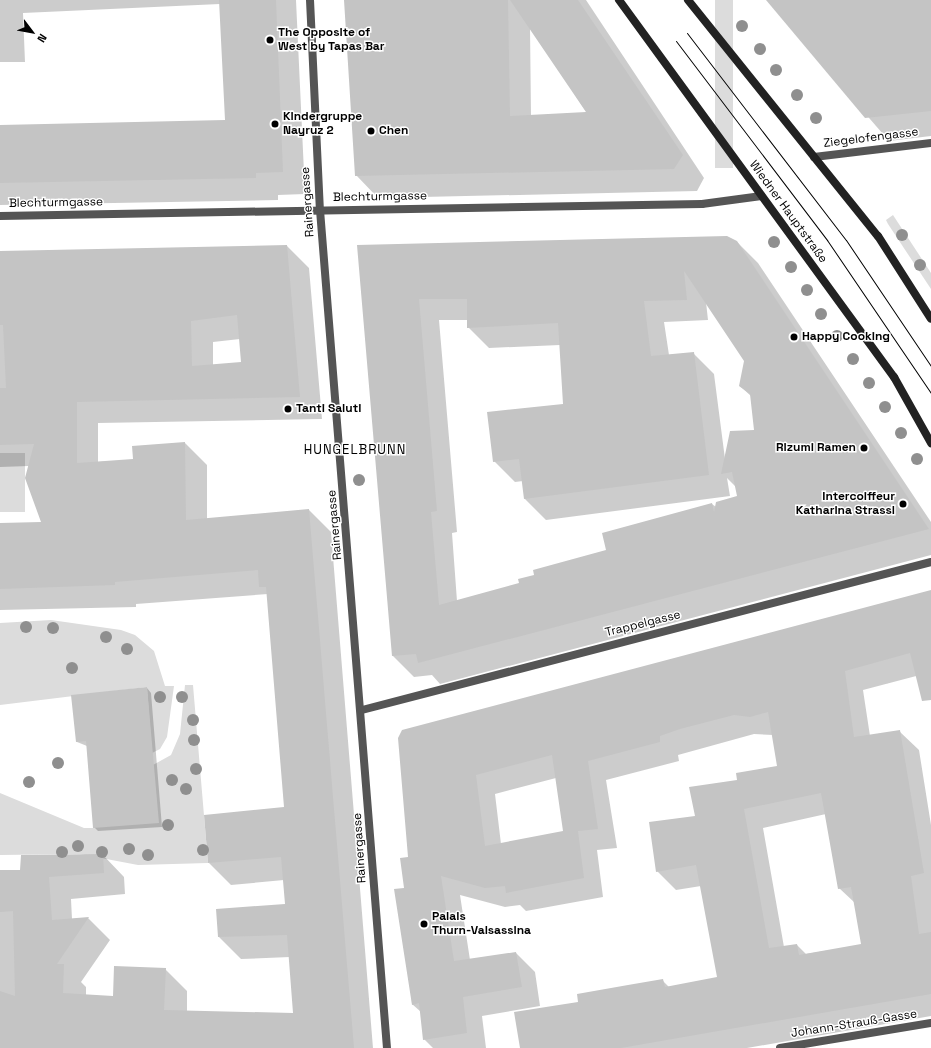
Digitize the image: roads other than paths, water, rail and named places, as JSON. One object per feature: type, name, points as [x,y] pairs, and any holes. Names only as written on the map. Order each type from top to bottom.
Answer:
[{"type":"main road","name":"Wiedner Hauptstraße","points":[[619,0],[894,377],[931,443]]},
{"type":"main road","points":[[688,0],[878,236],[931,320]]},
{"type":"street","name":"Rainergasse","points":[[310,0],[320,210],[362,710],[387,1048]]},
{"type":"street","name":"Ziegelofengasse","points":[[814,157],[931,143]]},
{"type":"street","name":"Blechturmgasse","points":[[0,216],[702,204],[761,196]]},
{"type":"street","name":"Trappelgasse","points":[[362,710],[931,562]]},
{"type":"street","name":"Johann-Strauß-Gasse","points":[[780,1048],[931,1023]]},
{"type":"tram line","points":[[687,33],[846,240],[931,366]]},
{"type":"tram line","points":[[676,41],[827,240],[931,393]]},
{"type":"place","name":"The Opposite of West by Tapas Bar","points":[[270,40]]},
{"type":"place","name":"Kindergruppe Nayruz 2","points":[[275,124]]},
{"type":"place","name":"Chen","points":[[371,131]]},
{"type":"place","name":"Happy Cooking","points":[[794,337]]},
{"type":"place","name":"Tanti Saluti","points":[[288,409]]},
{"type":"place","name":"Rizumi Ramen","points":[[864,448]]},
{"type":"place","name":"Intercoiffeur Katharina Strassl","points":[[903,504]]},
{"type":"place","name":"Palais Thurn-Valsassina","points":[[424,924]]},
{"type":"district","name":"HUNGELBRUNN","points":[[355,450]]}]
